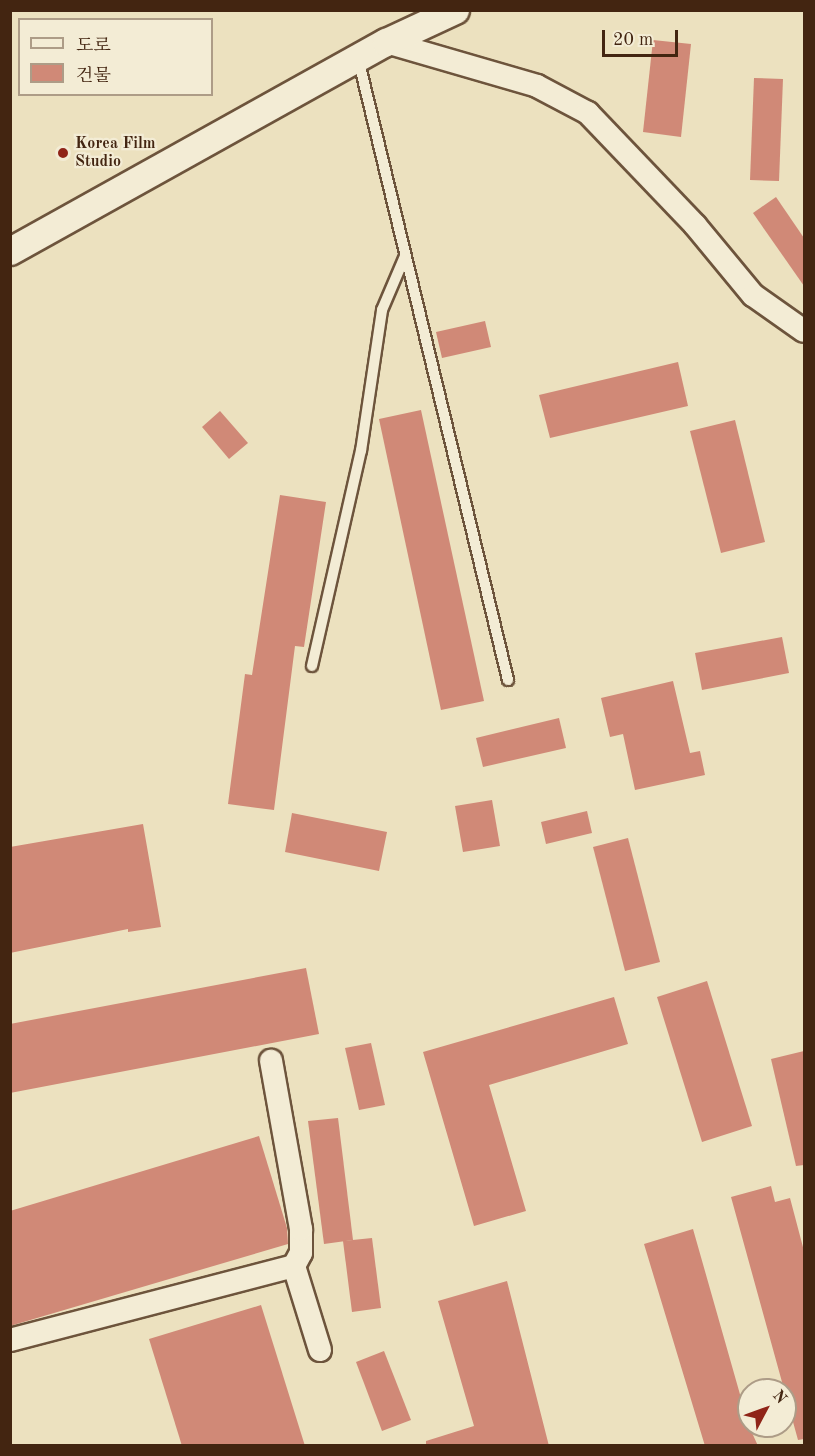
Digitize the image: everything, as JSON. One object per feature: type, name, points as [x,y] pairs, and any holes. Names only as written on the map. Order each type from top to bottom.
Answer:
[{"type":"street","points":[[10,251],[386,42],[455,10]]},
{"type":"street","points":[[386,42],[537,86],[588,113],[695,225],[753,295],[804,331]]},
{"type":"street","points":[[271,1061],[301,1229],[301,1253],[294,1266],[320,1350]]},
{"type":"street","points":[[10,1340],[294,1266]]},
{"type":"lane","points":[[358,58],[508,680]]},
{"type":"lane","points":[[312,666],[361,451],[382,310],[405,256]]},
{"type":"building","points":[[653,40],[691,44],[681,137],[643,132]]},
{"type":"building","points":[[754,78],[783,79],[779,181],[750,180]]},
{"type":"building","points":[[776,197],[804,238],[804,286],[753,213]]},
{"type":"building","points":[[485,321],[491,347],[442,358],[436,332]]},
{"type":"building","points":[[678,362],[688,406],[550,438],[539,395]]},
{"type":"building","points":[[421,410],[484,701],[441,710],[379,419]]},
{"type":"building","points":[[220,411],[248,443],[229,459],[202,427]]},
{"type":"building","points":[[735,420],[765,542],[721,553],[690,431]]},
{"type":"building","points":[[280,495],[326,502],[304,647],[295,646],[274,810],[228,804],[245,674],[252,675]]},
{"type":"building","points":[[782,637],[789,673],[702,690],[695,653]]},
{"type":"building","points":[[673,681],[690,753],[700,751],[705,775],[635,790],[623,734],[610,737],[601,698]]},
{"type":"building","points":[[559,718],[566,748],[483,767],[476,738]]},
{"type":"building","points":[[492,800],[500,846],[463,852],[455,806]]},
{"type":"building","points":[[587,811],[592,833],[546,844],[541,822]]},
{"type":"building","points":[[292,813],[387,832],[379,871],[285,852]]},
{"type":"building","points":[[143,824],[161,927],[128,932],[128,929],[10,953],[10,847]]},
{"type":"building","points":[[628,838],[660,962],[625,971],[593,847]]},
{"type":"building","points":[[306,968],[319,1034],[10,1093],[10,1024]]},
{"type":"building","points":[[707,981],[752,1126],[702,1142],[657,997]]},
{"type":"building","points":[[614,997],[628,1044],[489,1085],[526,1211],[474,1226],[423,1052]]},
{"type":"building","points":[[371,1043],[385,1105],[359,1110],[345,1048]]},
{"type":"building","points":[[804,1051],[804,1165],[796,1166],[771,1059]]},
{"type":"building","points":[[338,1118],[353,1240],[324,1244],[308,1121]]},
{"type":"building","points":[[259,1136],[287,1228],[288,1244],[10,1326],[10,1211]]},
{"type":"building","points":[[771,1186],[775,1202],[790,1198],[804,1251],[804,1439],[798,1440],[797,1436],[797,1378],[781,1378],[731,1197]]},
{"type":"building","points":[[693,1229],[737,1384],[737,1438],[754,1438],[758,1446],[705,1446],[644,1244]]},
{"type":"building","points":[[372,1238],[381,1308],[352,1312],[343,1241]]},
{"type":"building","points":[[507,1281],[549,1446],[426,1446],[426,1441],[474,1426],[438,1301]]},
{"type":"building","points":[[261,1305],[305,1446],[182,1446],[149,1339]]},
{"type":"building","points":[[384,1351],[411,1420],[382,1431],[356,1362]]},
{"type":"place","name":"Korea Film Studio","points":[[63,153]]}]
